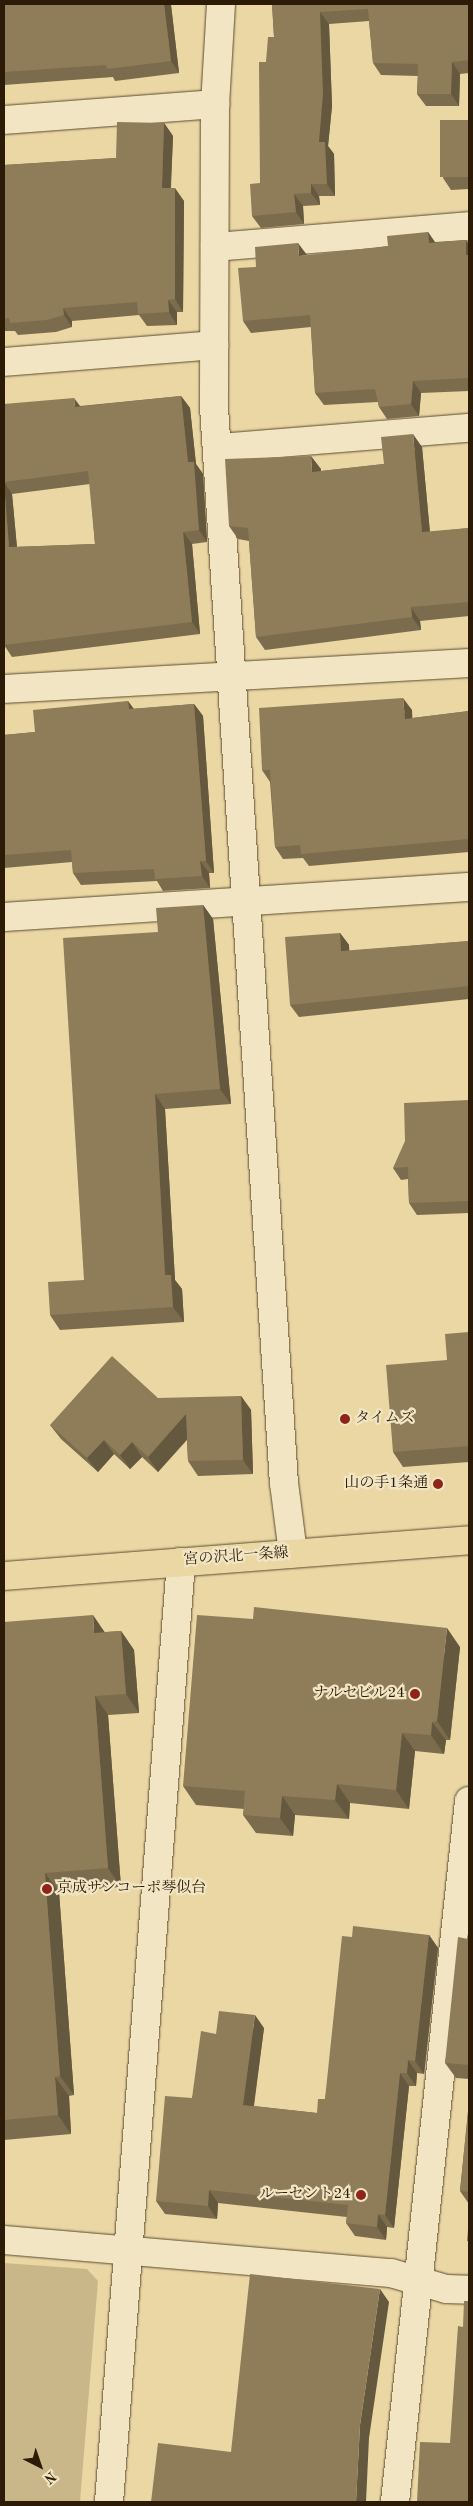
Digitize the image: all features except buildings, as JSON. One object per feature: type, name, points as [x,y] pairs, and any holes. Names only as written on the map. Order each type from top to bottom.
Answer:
[{"type":"main road","name":"宮の沢北一条線","points":[[4,1576],[469,1540]]},
{"type":"street","points":[[220,4],[215,104],[214,345],[218,448],[229,673],[246,900],[284,1483],[294,1553]]},
{"type":"street","points":[[4,120],[215,104]]},
{"type":"street","points":[[215,247],[469,226]]},
{"type":"street","points":[[4,362],[214,345]]},
{"type":"street","points":[[218,448],[469,428]]},
{"type":"street","points":[[4,689],[229,673],[469,663]]},
{"type":"street","points":[[4,917],[246,900],[469,888]]},
{"type":"street","points":[[109,2502],[181,1562]]},
{"type":"street","points":[[395,2502],[469,1801]]},
{"type":"street","points":[[4,2240],[390,2273],[418,2281],[469,2290]]},
{"type":"shaded area","points":[[4,2263],[87,2269],[98,2281],[80,2502],[4,2502]]},
{"type":"place","name":"タイムズ","points":[[345,1419]]},
{"type":"place","name":"山の手1条通","points":[[438,1484]]},
{"type":"place","name":"ナルセビル24","points":[[415,1694]]},
{"type":"place","name":"京成サンコーポ琴似台","points":[[47,1889]]},
{"type":"place","name":"ルーセント24","points":[[361,2195]]}]
